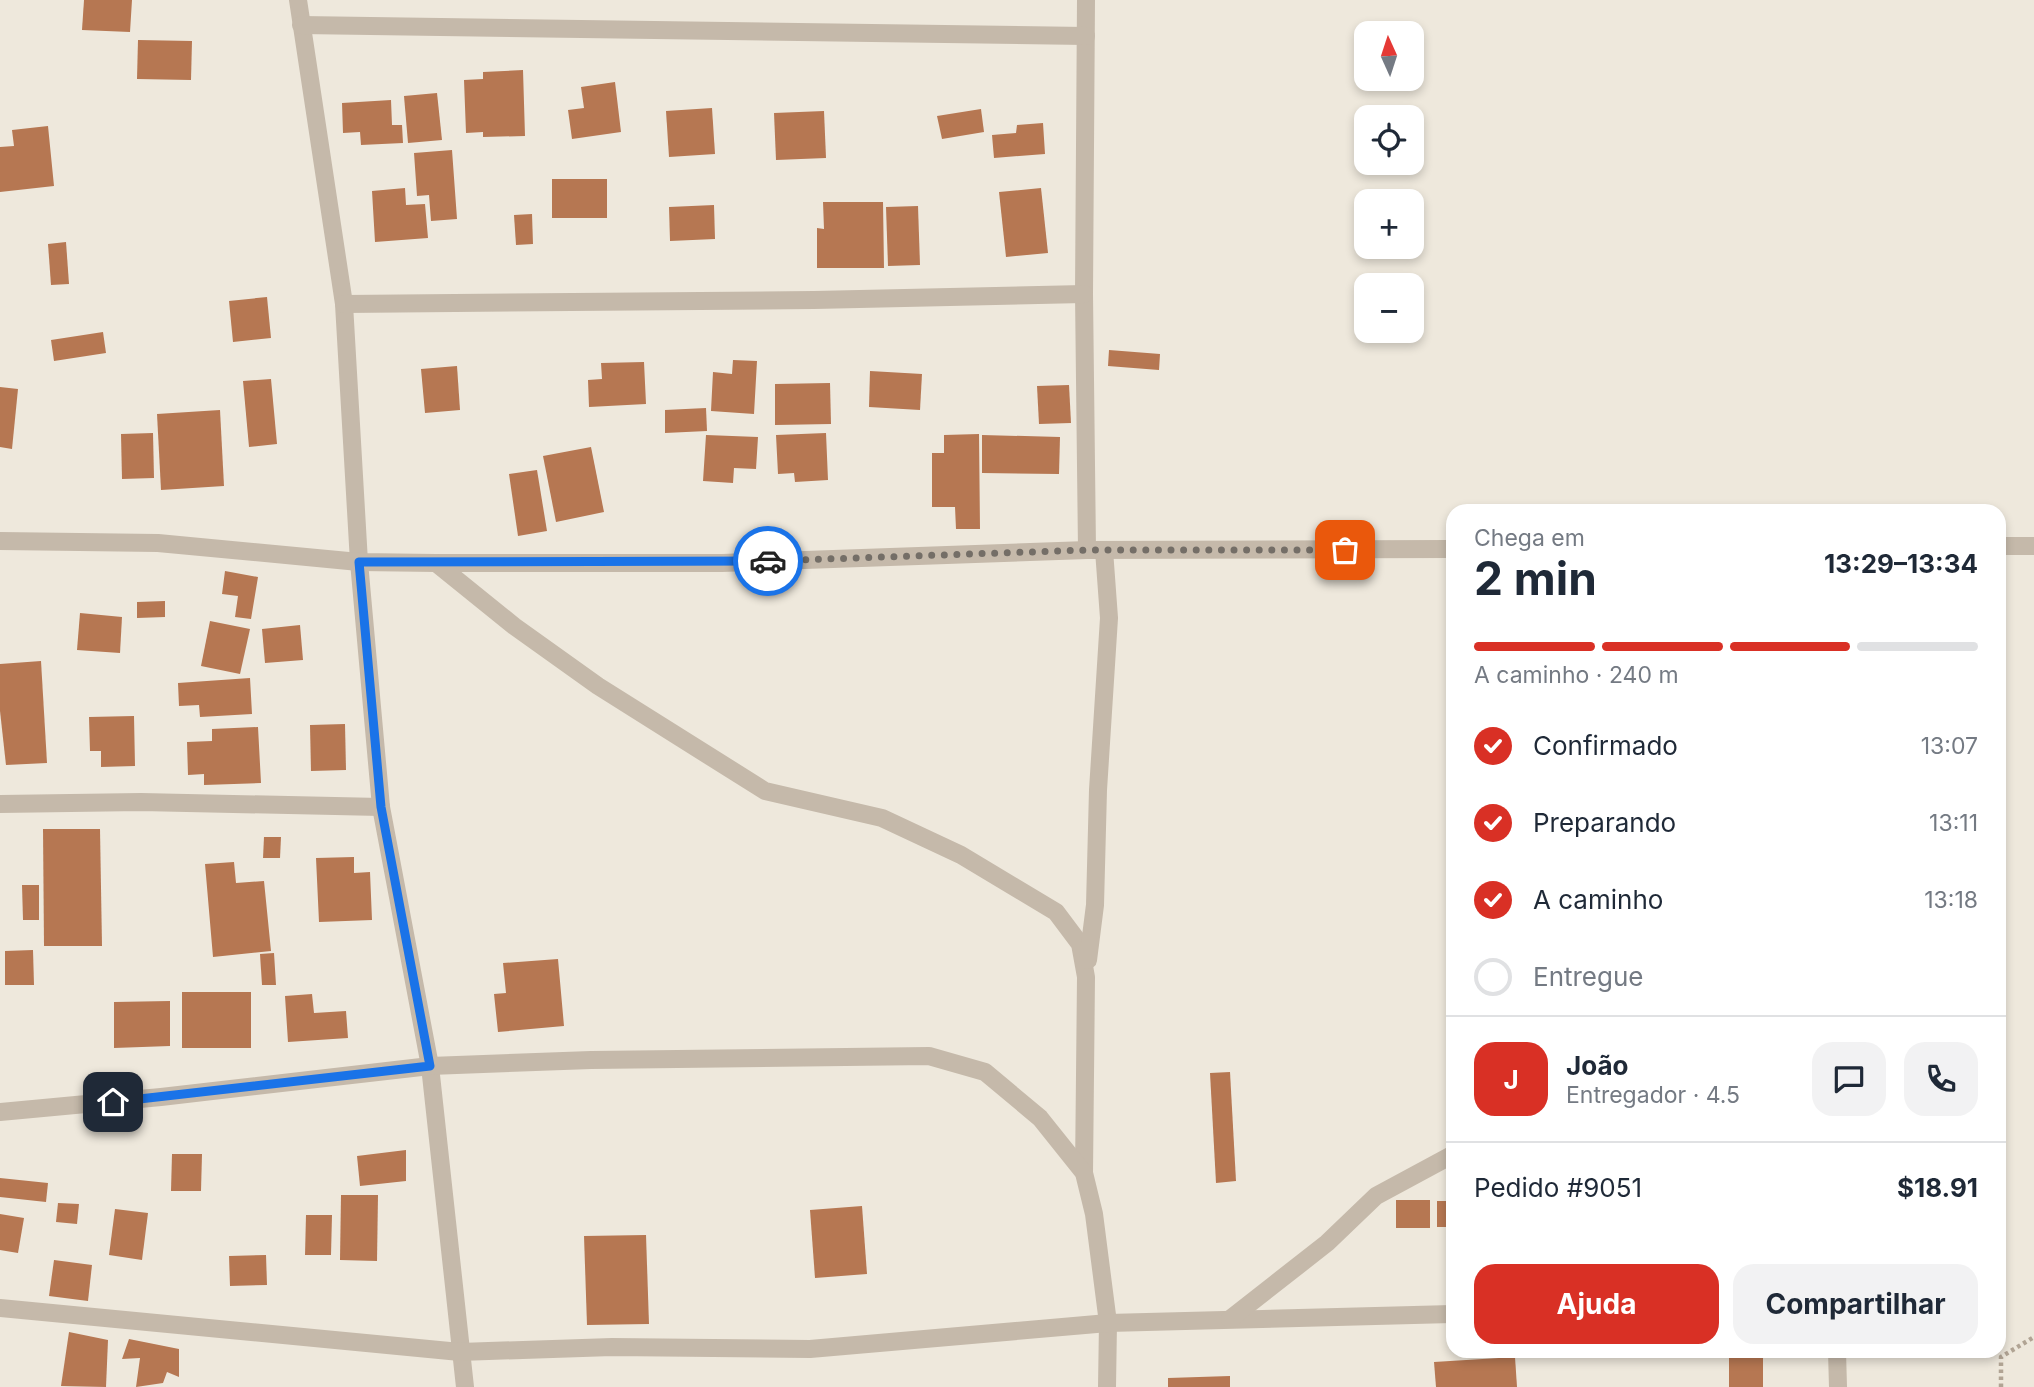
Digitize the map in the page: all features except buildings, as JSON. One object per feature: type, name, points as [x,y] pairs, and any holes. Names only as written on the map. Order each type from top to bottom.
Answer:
[{"type":"street","points":[[298,0],[344,304],[359,562],[381,807],[430,1066],[465,1387]]},
{"type":"street","points":[[1086,0],[1084,294],[1096,550],[1110,618],[1098,790],[1094,905],[1086,977],[1084,1173],[1094,1214],[1108,1323],[1107,1387]]},
{"type":"street","points":[[301,24],[1086,36]]},
{"type":"street","points":[[344,304],[814,300],[1084,294]]},
{"type":"street","points":[[0,541],[158,543],[359,562],[436,563],[722,563],[1096,550],[1446,549]]},
{"type":"street","points":[[2006,546],[2034,545]]},
{"type":"street","points":[[436,563],[514,626],[598,686],[765,791],[882,818],[961,855],[1019,888],[1056,912],[1080,944],[1086,977]]},
{"type":"street","points":[[0,804],[141,802],[381,807]]},
{"type":"street","points":[[0,1112],[161,1097],[430,1066],[591,1060],[929,1056],[985,1072],[1040,1118],[1084,1173]]},
{"type":"street","points":[[1230,1319],[1327,1243],[1376,1196],[1446,1159]]},
{"type":"street","points":[[0,1308],[460,1352],[612,1347],[810,1349],[1108,1323],[1446,1314]]},
{"type":"street","points":[[1837,1358],[1838,1387]]},
{"type":"path","points":[[2006,1354],[2034,1336]]},
{"type":"path","points":[[2001,1358],[2001,1387]]},
{"type":"way so far","points":[[768,561],[1087,550],[1345,550]]},
{"type":"route","points":[[113,1102],[430,1066],[381,807],[359,562],[768,561]]}]
